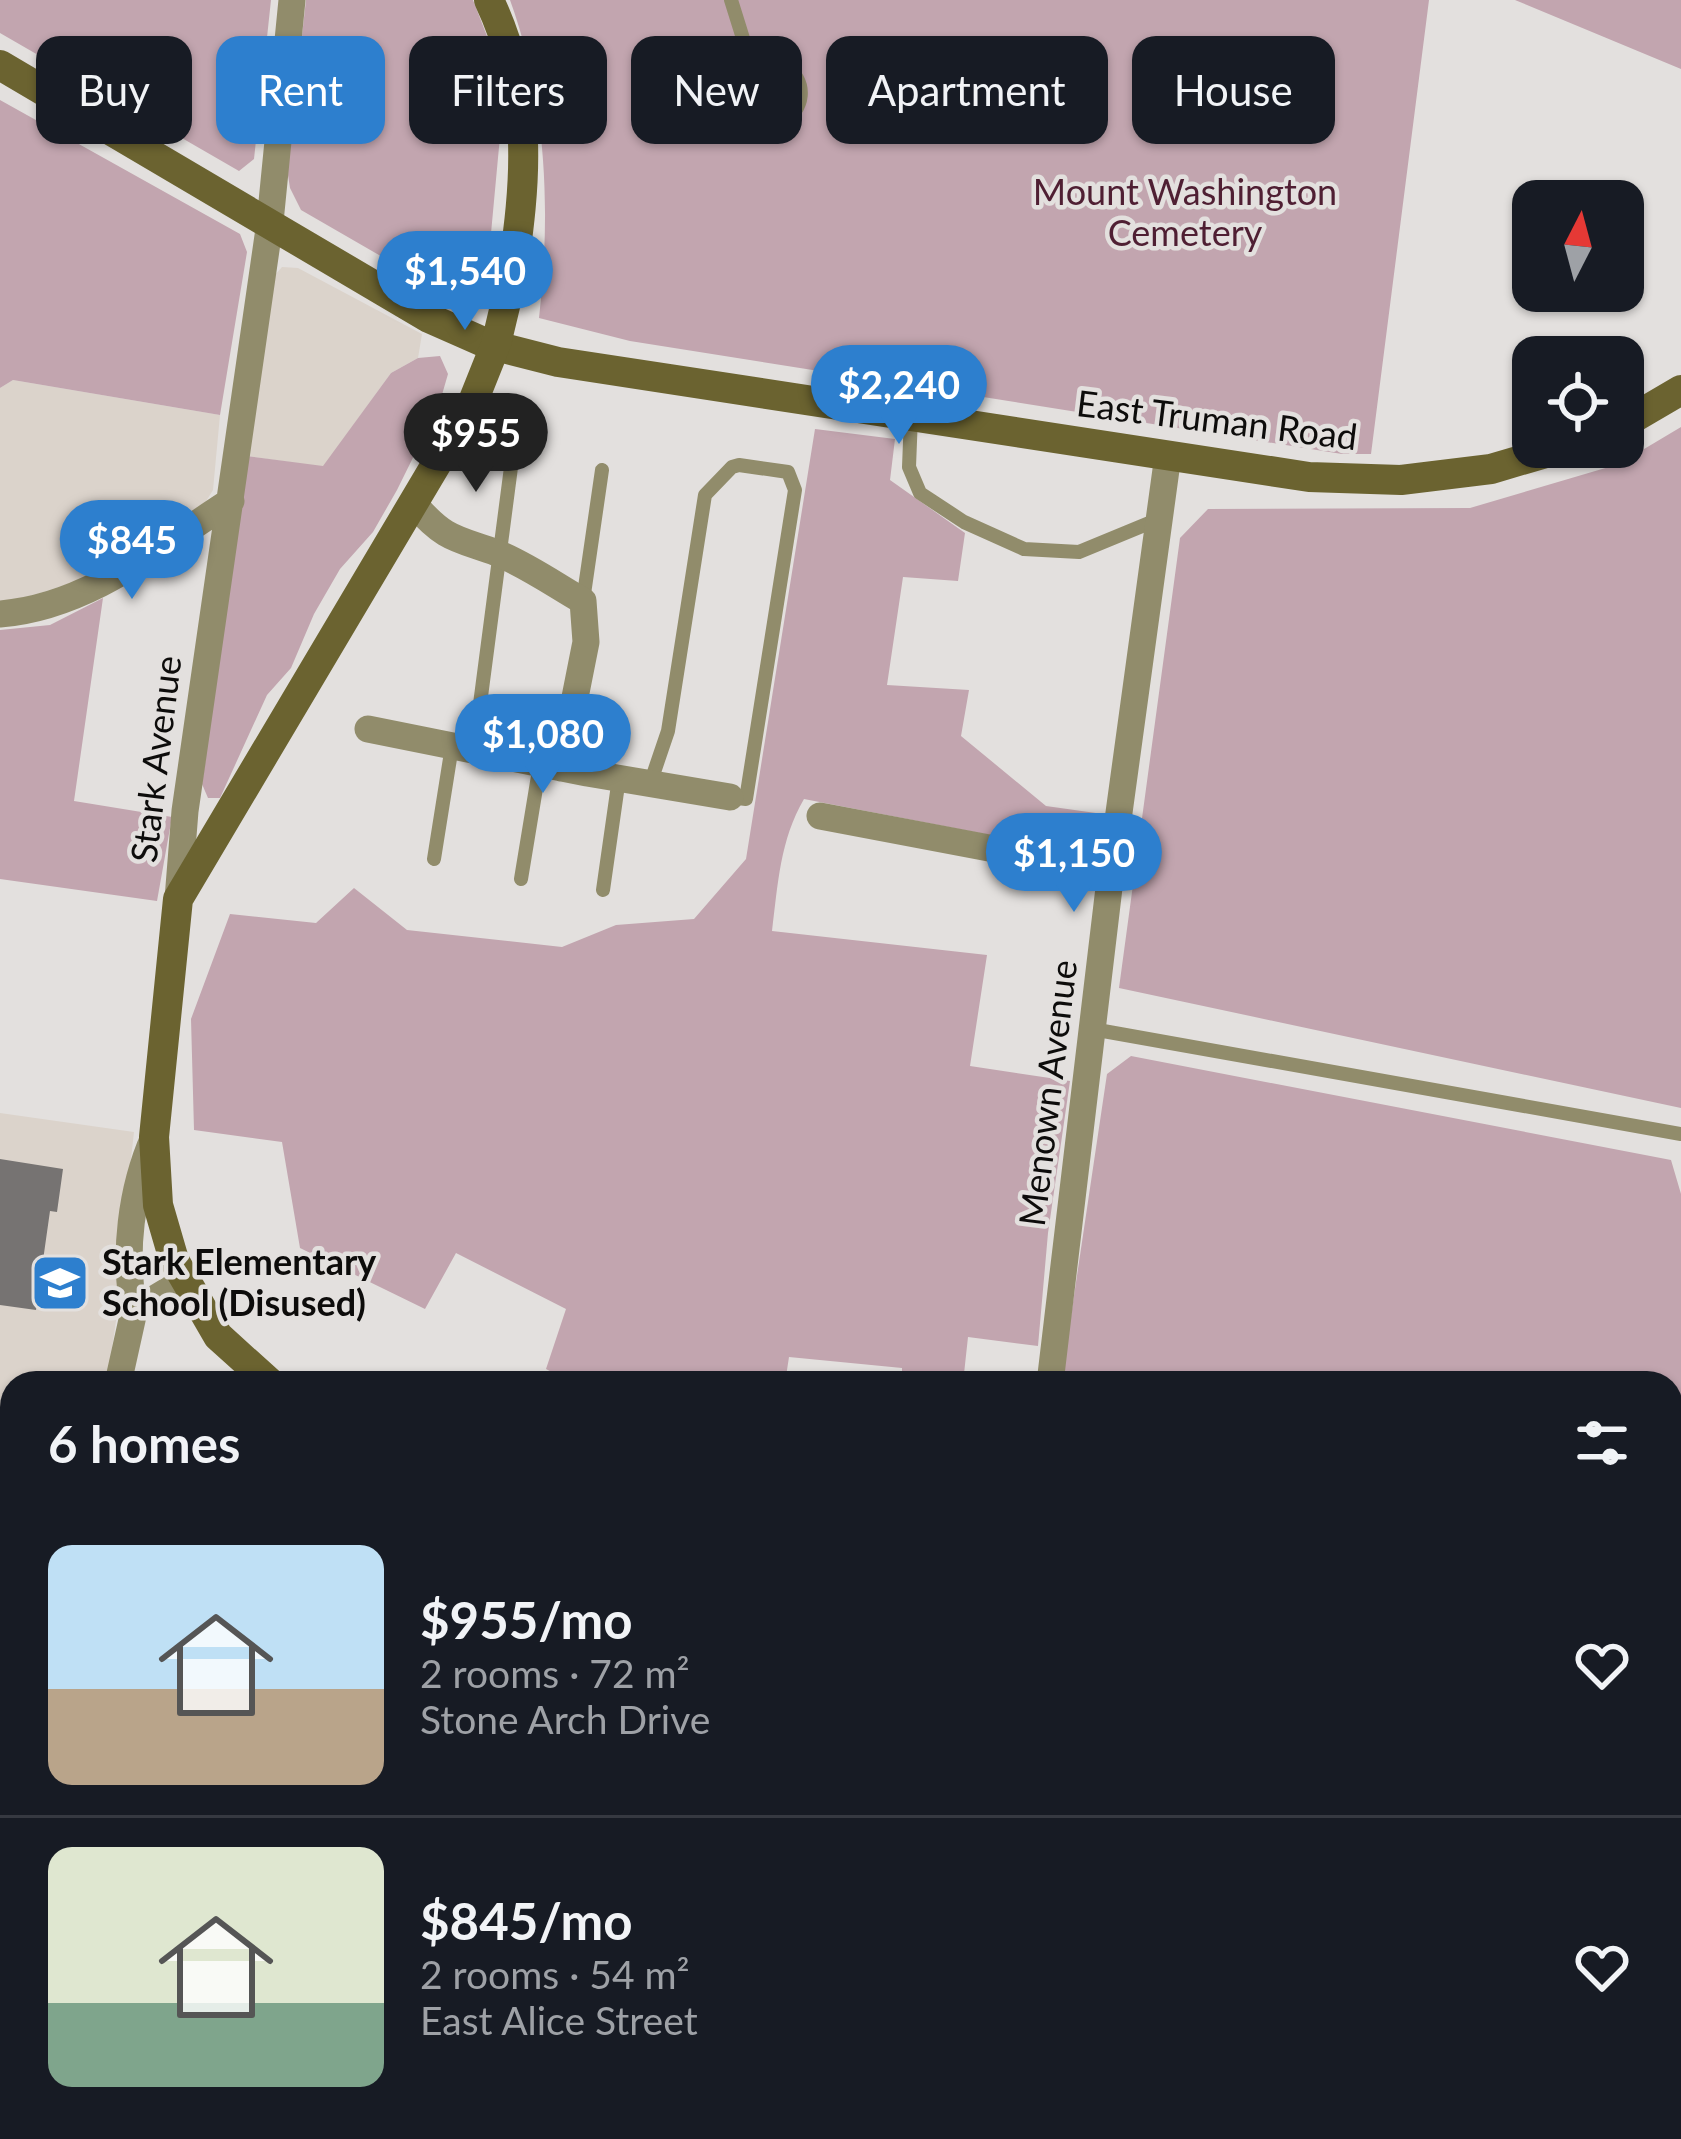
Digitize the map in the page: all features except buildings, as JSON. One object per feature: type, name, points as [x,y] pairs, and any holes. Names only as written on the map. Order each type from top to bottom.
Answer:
[{"type":"main road","points":[[178,898],[415,505],[472,404],[496,344],[512,280],[522,208],[524,122],[516,74],[489,0]]},
{"type":"main road","name":"East Truman Road","points":[[0,65],[429,318],[488,344],[558,362],[1309,477],[1401,480],[1512,463]]},
{"type":"main road","points":[[1644,415],[1681,390]]},
{"type":"main road","name":"Stark Avenue","points":[[154,1137],[178,898]]},
{"type":"main road","points":[[154,1137],[158,1205],[170,1252],[218,1336],[257,1371]]},
{"type":"street","name":"Stark Avenue","points":[[178,898],[185,811],[270,222],[292,0]]},
{"type":"street","name":"Menown Avenue","points":[[1052,1371],[1111,871],[1168,455]]},
{"type":"street","points":[[0,614],[24,612],[93,590],[231,501]]},
{"type":"street","points":[[415,505],[436,530],[497,554],[583,601],[586,642],[551,766]]},
{"type":"street","points":[[368,729],[730,797]]},
{"type":"street","points":[[820,816],[1111,871]]},
{"type":"street","name":"Stark Avenue","points":[[120,1371],[134,1311],[128,1280],[139,1171],[154,1137]]},
{"type":"street","points":[[134,1311],[184,1281]]},
{"type":"lane","points":[[730,0],[742,36]]},
{"type":"lane","points":[[746,48],[776,57],[793,70],[801,92],[800,108],[788,122],[755,129],[740,121],[731,103],[730,81],[746,48]]},
{"type":"lane","points":[[911,416],[909,467],[920,493],[964,521],[1024,549],[1079,552],[1159,519]]},
{"type":"lane","points":[[434,859],[463,748],[512,452]]},
{"type":"lane","points":[[650,784],[668,731],[705,495],[739,465],[788,472],[795,490],[746,799],[730,797]]},
{"type":"lane","points":[[583,601],[602,470]]},
{"type":"lane","points":[[520,879],[551,766]]},
{"type":"lane","points":[[603,890],[619,778]]},
{"type":"lane","points":[[1092,1029],[1681,1134]]},
{"type":"shaded area","points":[[282,267],[298,268],[422,334],[418,358],[391,373],[323,467],[247,456],[274,276]]},
{"type":"shaded area","points":[[13,380],[220,415],[213,490],[205,503],[127,554],[77,581],[0,606],[0,388]]},
{"type":"shaded area","name":"Stark Elementary School (Disused)","points":[[0,1113],[134,1132],[109,1371],[0,1371]]},
{"type":"green space","points":[[0,0],[271,0],[267,36],[216,36],[216,144],[256,144],[254,159],[239,171],[192,144],[192,36],[36,36],[36,54],[0,33]]},
{"type":"green space","points":[[306,0],[473,0],[487,36],[409,36],[409,144],[499,144],[490,244],[475,303],[398,266],[301,210],[290,188],[290,144],[385,144],[385,36],[302,36]]},
{"type":"green space","name":"Mount Washington Cemetery","points":[[510,0],[1429,0],[1371,454],[1342,454],[630,341],[539,318],[545,238],[542,144],[607,144],[607,36],[521,36]]},
{"type":"green space","points":[[1515,0],[1681,0],[1681,69]]},
{"type":"green space","points":[[0,100],[36,120],[36,144],[79,144],[240,234],[247,252],[220,415],[13,380],[0,388]]},
{"type":"green space","points":[[440,356],[448,374],[439,405],[397,490],[373,532],[340,569],[291,668],[267,695],[220,798],[208,798],[202,784],[247,456],[323,466],[391,373],[418,358]]},
{"type":"green space","points":[[1681,427],[1681,1108],[1119,988],[1180,538],[1208,509],[1470,508],[1605,468],[1644,468],[1644,449]]},
{"type":"green space","points":[[815,429],[895,439],[890,480],[965,533],[958,581],[903,577],[887,685],[969,690],[961,736],[1046,806],[1110,815],[1104,843],[1092,852],[1078,852],[804,799],[785,846],[772,931],[987,955],[970,1066],[1070,1081],[1048,1233],[1038,1346],[968,1337],[964,1371],[902,1371],[789,1357],[787,1371],[550,1371],[546,1369],[566,1309],[456,1253],[425,1309],[300,1248],[282,1142],[194,1130],[191,1019],[230,914],[316,923],[354,888],[407,930],[562,947],[616,925],[694,919],[746,859]]},
{"type":"green space","points":[[103,598],[74,801],[172,817],[157,901],[0,879],[0,630],[50,625]]},
{"type":"green space","points":[[1131,1056],[1671,1160],[1681,1194],[1681,1371],[1063,1371],[1107,1074]]},
{"type":"place","name":"Stark Elementary School (Disused)","points":[[60,1283]]}]
